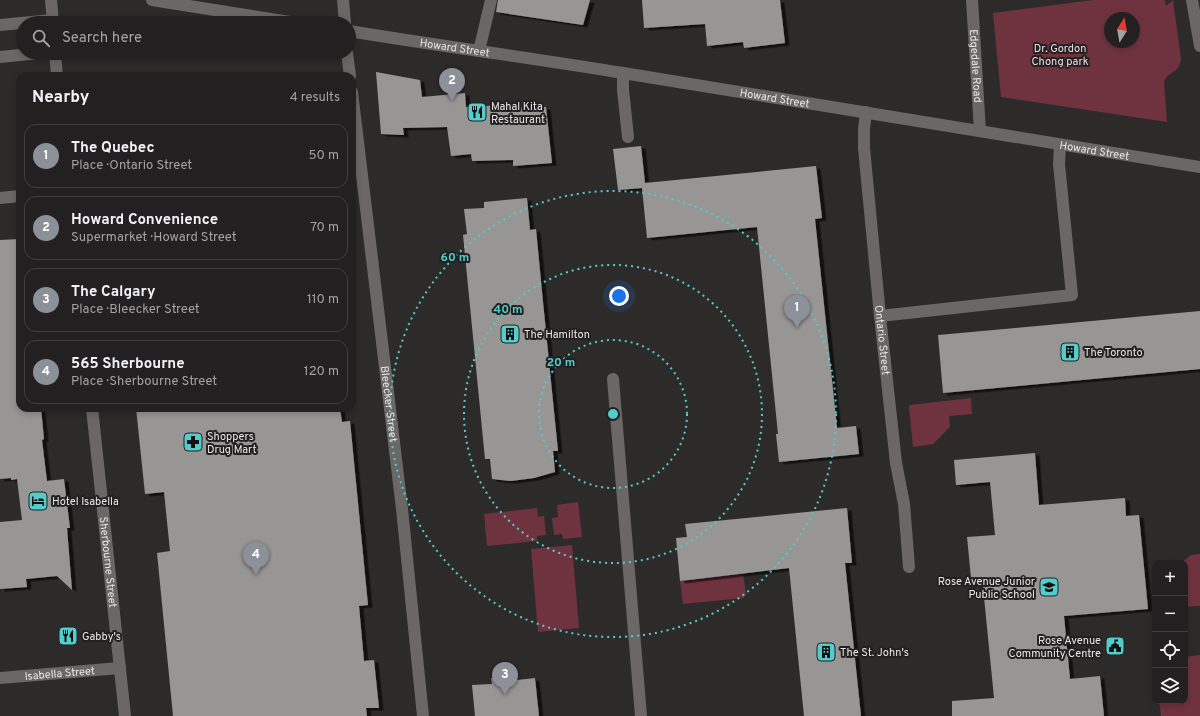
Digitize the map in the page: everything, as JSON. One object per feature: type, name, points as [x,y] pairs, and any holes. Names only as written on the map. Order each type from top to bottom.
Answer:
[{"type":"street","points":[[51,0],[52,16]]},
{"type":"street","points":[[152,0],[252,16]]},
{"type":"street","points":[[343,0],[344,16]]},
{"type":"street","points":[[479,51],[491,0]]},
{"type":"street","name":"Edgedale Road","points":[[972,0],[980,131]]},
{"type":"street","points":[[1192,0],[1200,46]]},
{"type":"street","points":[[0,25],[16,24]]},
{"type":"street","name":"Howard Street","points":[[356,32],[623,73],[1200,167]]},
{"type":"street","points":[[0,57],[16,55]]},
{"type":"street","points":[[56,60],[57,72]]},
{"type":"street","points":[[348,60],[349,72]]},
{"type":"street","points":[[623,73],[623,90],[628,137]]},
{"type":"street","name":"Ontario Street","points":[[866,112],[864,148],[880,316],[896,463],[904,504],[909,567]]},
{"type":"street","name":"Bleecker Street","points":[[356,125],[402,509],[423,716]]},
{"type":"street","points":[[880,316],[1072,295],[1059,164],[1060,145]]},
{"type":"street","points":[[0,198],[16,196]]},
{"type":"street","points":[[613,379],[641,716]]},
{"type":"street","name":"Sherbourne Street","points":[[92,412],[125,716]]},
{"type":"street","name":"Isabella Street","points":[[0,678],[120,668]]},
{"type":"green space","name":"Dr. Gordon Chong park","points":[[1093,0],[1165,0],[1166,6],[1173,0],[1181,59],[1178,68],[1166,78],[1164,82],[1167,122],[1001,97],[993,13]]},
{"type":"green space","points":[[971,398],[972,414],[949,416],[950,427],[933,444],[913,447],[910,405]]},
{"type":"green space","points":[[578,502],[582,537],[563,539],[562,534],[554,535],[552,518],[558,517],[557,505]]},
{"type":"green space","points":[[537,508],[538,517],[544,516],[546,535],[537,536],[537,541],[487,546],[484,514]]},
{"type":"green space","points":[[572,545],[579,628],[538,632],[531,549]]},
{"type":"green space","points":[[1200,554],[1200,606],[1188,607],[1188,560],[1185,560],[1191,555]]},
{"type":"green space","points":[[743,573],[746,595],[743,598],[683,604],[680,581]]},
{"type":"green space","points":[[1200,655],[1200,716],[1161,716],[1159,704],[1188,704],[1188,657]]},
{"type":"building","points":[[498,0],[590,0],[583,25],[496,12]]},
{"type":"building","points":[[642,0],[780,0],[785,43],[744,48],[743,42],[707,46],[705,24],[644,28]]},
{"type":"building","points":[[376,72],[420,80],[422,97],[465,93],[466,107],[505,105],[506,108],[546,107],[552,163],[513,166],[513,160],[472,161],[471,154],[451,156],[447,127],[403,128],[404,135],[381,134]]},
{"type":"building","points":[[641,146],[645,183],[816,166],[822,218],[815,219],[837,428],[856,426],[859,454],[779,462],[776,434],[778,434],[757,227],[647,238],[642,188],[618,190],[613,149]]},
{"type":"building","name":"The Hamilton","points":[[527,198],[530,230],[536,229],[558,451],[553,451],[555,472],[534,478],[511,481],[492,479],[490,459],[485,459],[463,235],[467,234],[464,209],[484,208],[484,202]]},
{"type":"building","points":[[16,239],[16,412],[41,412],[44,439],[42,440],[47,481],[64,479],[70,528],[67,528],[72,590],[57,576],[26,579],[27,587],[0,589],[0,522],[22,520],[17,479],[0,479],[0,240]]},
{"type":"building","name":"The Toronto","points":[[1200,311],[1200,369],[943,393],[938,335]]},
{"type":"building","points":[[136,412],[341,412],[342,422],[350,421],[368,605],[359,606],[364,661],[374,660],[379,708],[366,708],[367,716],[173,716],[157,553],[170,551],[164,492],[145,494]]},
{"type":"building","points":[[1035,453],[1039,505],[1125,498],[1126,516],[1139,515],[1148,609],[1064,616],[1070,679],[1100,676],[1104,716],[952,716],[952,701],[994,698],[982,577],[971,578],[967,537],[995,535],[990,482],[956,485],[954,460]]},
{"type":"building","name":"The St. John's","points":[[847,508],[852,563],[845,563],[861,716],[804,716],[789,568],[680,581],[676,538],[687,537],[685,524]]},
{"type":"building","points":[[517,676],[517,680],[535,678],[539,716],[475,716],[472,685],[492,684],[491,678]]},
{"type":"place","name":"Howard Convenience","points":[[452,101]]},
{"type":"place","name":"Mahal Kita Restaurant","points":[[477,112]]},
{"type":"place","name":"The Quebec","points":[[797,328]]},
{"type":"place","name":"The Hamilton","points":[[510,334]]},
{"type":"place","name":"The Toronto","points":[[1070,352]]},
{"type":"place","name":"Shoppers Drug Mart","points":[[193,442]]},
{"type":"place","name":"Hotel Isabella","points":[[38,501]]},
{"type":"place","name":"565 Sherbourne","points":[[256,575]]},
{"type":"place","name":"Rose Avenue Junior Public School","points":[[1049,587]]},
{"type":"place","name":"Gabby's","points":[[68,636]]},
{"type":"place","name":"Rose Avenue Community Centre","points":[[1115,646]]},
{"type":"place","name":"The St. John's","points":[[826,652]]},
{"type":"place","name":"The Calgary","points":[[505,695]]}]
